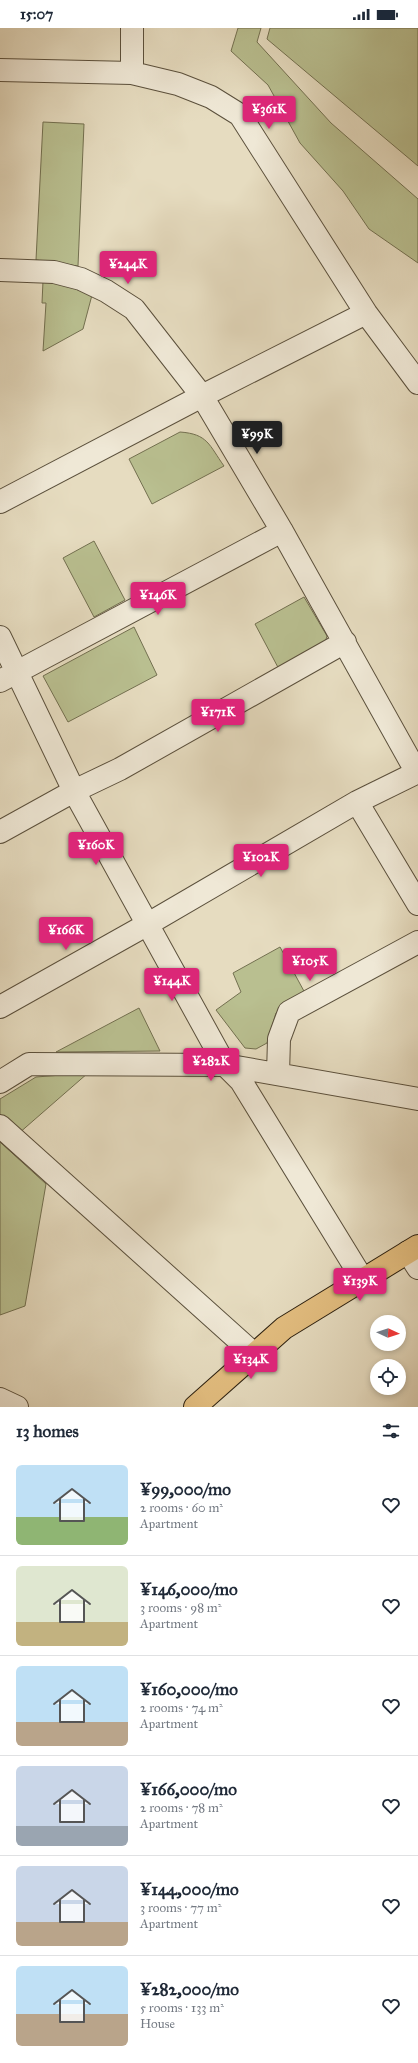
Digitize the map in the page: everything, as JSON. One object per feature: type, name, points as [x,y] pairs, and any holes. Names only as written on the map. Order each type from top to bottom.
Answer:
[{"type":"main road","points":[[195,1407],[284,1328],[362,1280],[415,1256]]},
{"type":"street","points":[[132,28],[132,73]]},
{"type":"street","points":[[0,70],[132,73],[178,84],[211,97],[240,115],[366,313],[418,384]]},
{"type":"street","points":[[0,270],[54,272],[81,279],[106,291],[134,310],[202,396],[282,531],[418,772],[357,802],[148,924],[0,1007]]},
{"type":"street","points":[[0,502],[202,396],[366,313]]},
{"type":"street","points":[[9,676],[282,531]]},
{"type":"street","points":[[0,637],[9,676],[225,1065],[241,1080],[362,1280]]},
{"type":"street","points":[[0,832],[74,791],[120,769],[345,642]]},
{"type":"street","points":[[357,802],[418,904]]},
{"type":"street","points":[[278,1074],[279,1039],[289,1012],[418,942]]},
{"type":"street","points":[[0,1082],[29,1064],[225,1065],[418,1099]]},
{"type":"street","points":[[0,1126],[254,1354]]},
{"type":"street","points":[[0,1399],[17,1407]]},
{"type":"green space","points":[[238,28],[261,28],[257,42],[331,123],[418,199],[418,263],[369,229],[343,191],[300,143],[268,85],[231,51]]},
{"type":"green space","points":[[270,28],[418,28],[418,166],[267,39]]},
{"type":"green space","points":[[43,122],[84,124],[78,266],[36,260]]},
{"type":"green space","points":[[43,281],[65,285],[92,295],[83,329],[43,351],[46,303],[42,303]]},
{"type":"green space","points":[[180,432],[197,435],[202,438],[211,447],[224,466],[152,504],[129,459]]},
{"type":"green space","points":[[94,541],[125,600],[94,617],[63,558]]},
{"type":"green space","points":[[304,597],[327,636],[323,649],[281,673],[255,624]]},
{"type":"green space","points":[[134,627],[157,675],[68,722],[43,676]]},
{"type":"green space","points":[[280,947],[305,993],[276,1013],[267,1043],[256,1049],[245,1048],[216,1010],[241,992],[233,973]]},
{"type":"green space","points":[[139,1008],[160,1051],[56,1052]]},
{"type":"green space","points":[[88,1073],[18,1134],[0,1119],[0,1099],[36,1077]]},
{"type":"green space","points":[[0,1142],[46,1184],[25,1306],[0,1315]]}]
